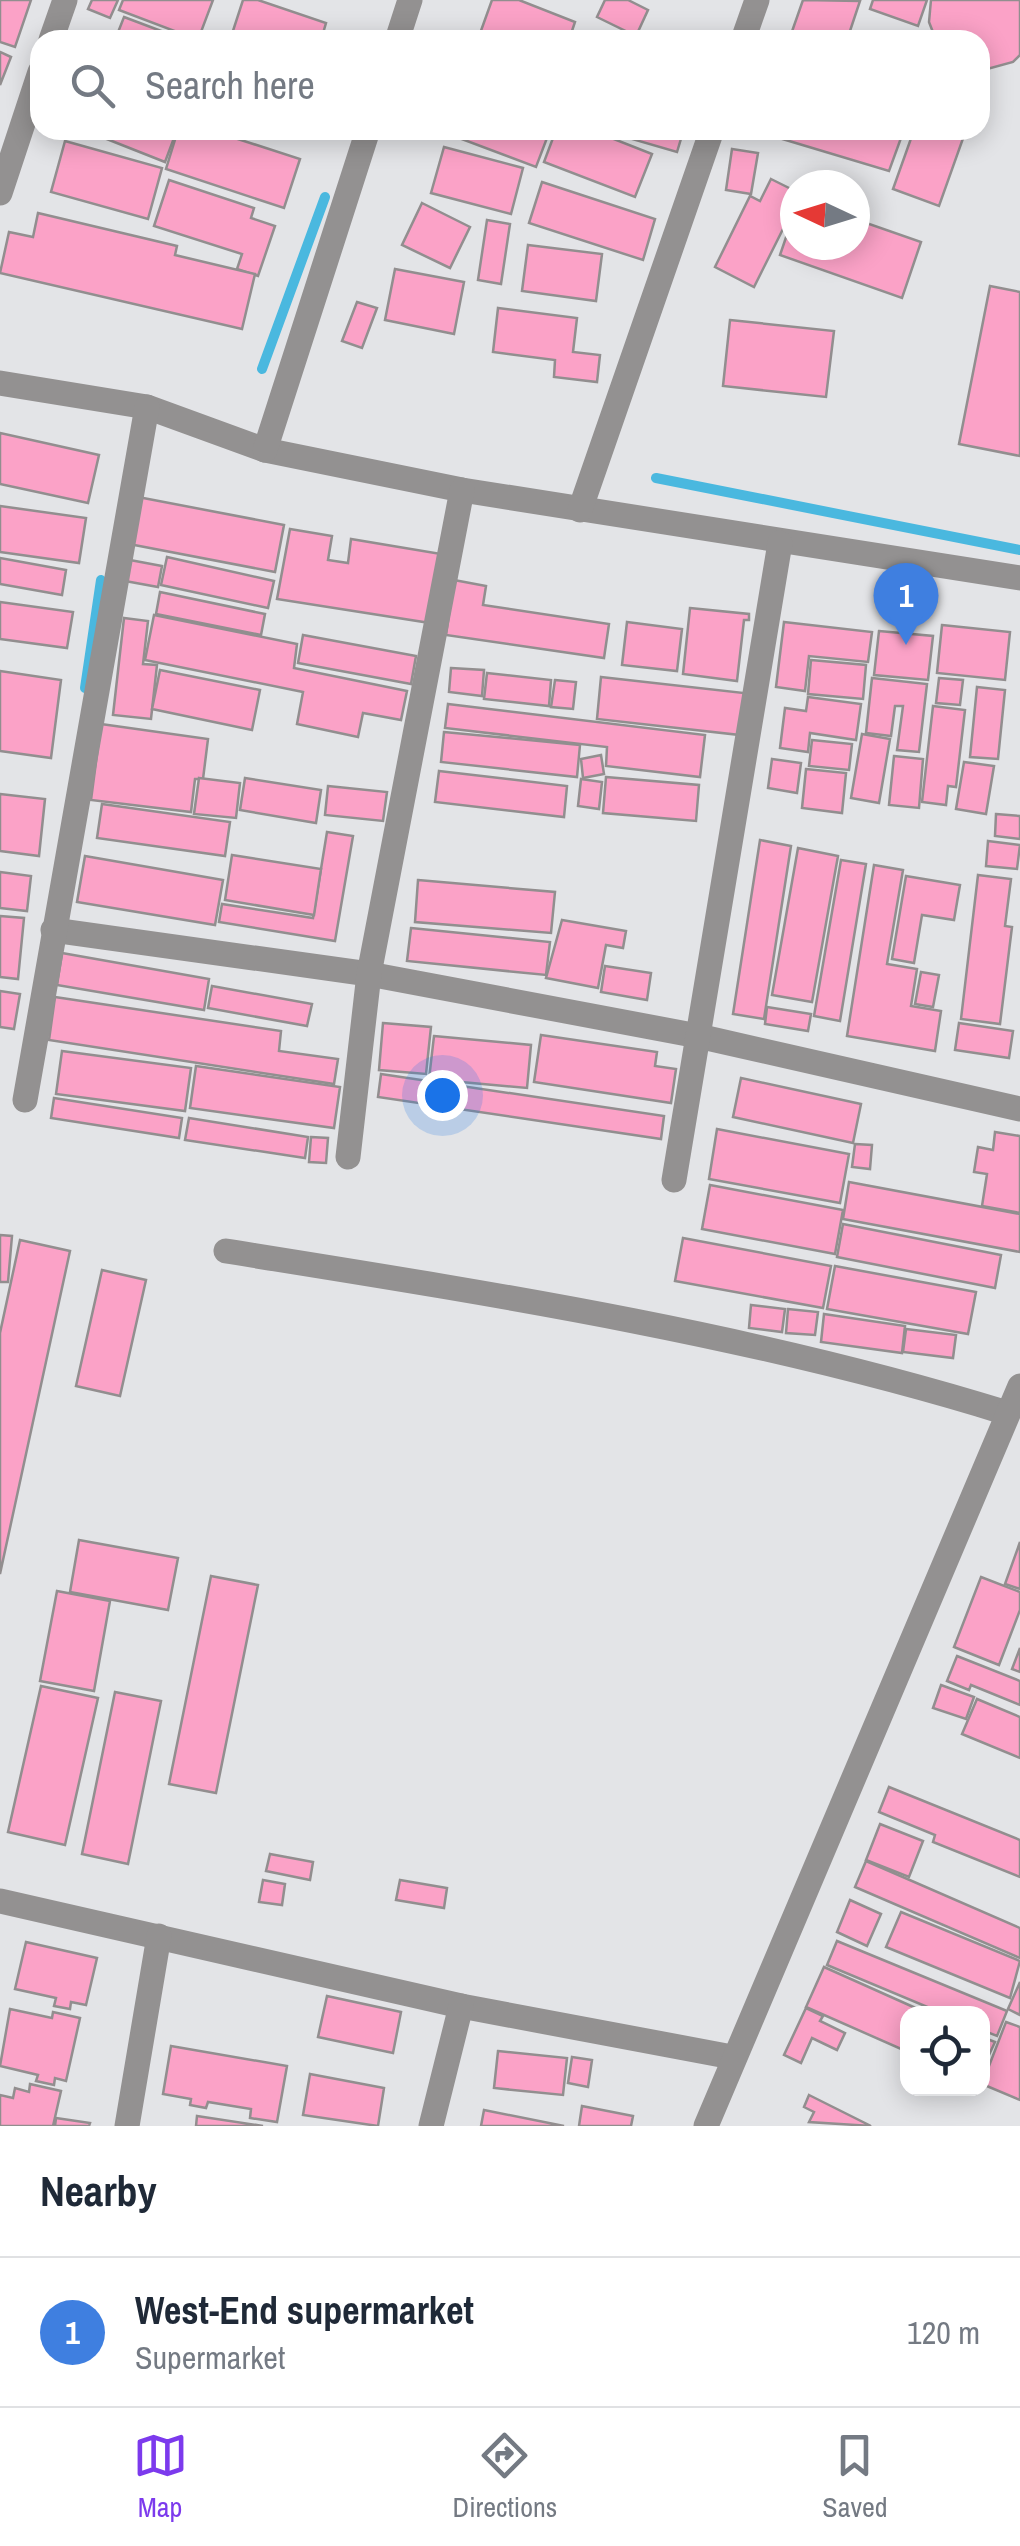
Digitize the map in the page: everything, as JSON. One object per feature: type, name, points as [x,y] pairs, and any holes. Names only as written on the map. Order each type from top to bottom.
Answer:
[{"type":"street","points":[[54,30],[64,0]]},
{"type":"street","points":[[400,30],[410,0]]},
{"type":"street","points":[[746,30],[757,0]]},
{"type":"street","points":[[1,187],[30,101]]},
{"type":"street","points":[[266,450],[365,140]]},
{"type":"street","points":[[580,510],[709,140]]},
{"type":"street","points":[[0,383],[148,407],[266,450],[462,490],[1020,578]]},
{"type":"street","points":[[25,1100],[148,407]]},
{"type":"street","points":[[348,1157],[369,974],[462,490]]},
{"type":"street","points":[[674,1180],[780,543]]},
{"type":"street","points":[[53,930],[369,974],[698,1036],[1020,1109]]},
{"type":"street","points":[[226,1252],[700,1336],[887,1376],[1007,1413]]},
{"type":"street","points":[[706,2126],[732,2057],[1020,1386]]},
{"type":"street","points":[[0,1900],[460,2006],[732,2057]]},
{"type":"street","points":[[127,2126],[159,1936]]},
{"type":"street","points":[[431,2126],[460,2006]]},
{"type":"building","points":[[0,0],[31,0],[15,47],[0,42]]},
{"type":"building","points":[[92,0],[118,0],[110,18],[88,9]]},
{"type":"building","points":[[123,0],[213,0],[202,30],[172,30],[119,10]]},
{"type":"building","points":[[243,0],[258,0],[326,23],[324,30],[233,30]]},
{"type":"building","points":[[492,0],[519,0],[575,22],[572,30],[481,30]]},
{"type":"building","points":[[605,0],[628,0],[648,10],[639,30],[624,30],[597,17]]},
{"type":"building","points":[[803,0],[860,1],[850,30],[792,30]]},
{"type":"building","points":[[873,0],[927,0],[918,26],[870,9]]},
{"type":"building","points":[[931,0],[1020,0],[1020,55],[1013,62],[990,68],[990,30],[932,30]]},
{"type":"building","points":[[124,17],[158,30],[119,30]]},
{"type":"building","points":[[0,52],[11,57],[0,85]]},
{"type":"building","points":[[109,140],[173,140],[165,162]]},
{"type":"building","points":[[175,140],[241,140],[300,159],[284,208],[166,169]]},
{"type":"building","points":[[464,140],[546,140],[536,167]]},
{"type":"building","points":[[552,140],[616,140],[652,154],[635,197],[544,162]]},
{"type":"building","points":[[635,140],[681,140],[677,152]]},
{"type":"building","points":[[786,140],[900,140],[889,171]]},
{"type":"building","points":[[910,140],[962,140],[939,206],[893,189]]},
{"type":"building","points":[[65,141],[162,168],[148,219],[51,192]]},
{"type":"building","points":[[444,147],[523,168],[511,214],[431,193]]},
{"type":"building","points":[[732,149],[758,153],[751,194],[726,190]]},
{"type":"building","points":[[771,179],[780,184],[780,235],[754,287],[715,267],[750,196],[760,201]]},
{"type":"building","points":[[169,180],[254,208],[251,218],[275,226],[258,276],[237,269],[242,254],[154,226]]},
{"type":"building","points":[[542,182],[655,219],[643,260],[529,223]]},
{"type":"building","points":[[422,203],[470,227],[450,268],[402,245]]},
{"type":"building","points":[[38,213],[177,246],[175,255],[255,274],[242,329],[0,273],[9,232],[33,237]]},
{"type":"building","points":[[487,220],[510,224],[501,284],[478,280]]},
{"type":"building","points":[[870,224],[921,242],[902,298],[794,260],[870,260]]},
{"type":"building","points":[[528,245],[602,254],[596,301],[522,291]]},
{"type":"building","points":[[395,269],[464,282],[454,334],[385,320]]},
{"type":"building","points":[[990,286],[1020,292],[1020,456],[959,444]]},
{"type":"building","points":[[357,302],[377,308],[362,348],[342,341]]},
{"type":"building","points":[[498,308],[577,318],[573,352],[600,355],[597,382],[554,377],[555,360],[493,352]]},
{"type":"building","points":[[730,320],[834,331],[826,397],[723,386]]},
{"type":"building","points":[[0,433],[99,455],[88,503],[0,484]]},
{"type":"building","points":[[138,497],[284,525],[275,572],[129,544]]},
{"type":"building","points":[[0,506],[86,518],[79,563],[0,552]]},
{"type":"building","points":[[290,529],[332,536],[328,560],[348,563],[351,539],[441,554],[430,623],[277,599]]},
{"type":"building","points":[[167,557],[274,581],[268,608],[161,585]]},
{"type":"building","points":[[0,558],[66,570],[62,595],[0,584]]},
{"type":"building","points":[[130,560],[162,566],[158,587],[125,581]]},
{"type":"building","points":[[454,580],[486,586],[483,605],[609,624],[604,658],[446,635]]},
{"type":"building","points":[[160,592],[265,614],[261,635],[156,614]]},
{"type":"building","points":[[0,602],[73,612],[67,648],[0,639]]},
{"type":"building","points":[[690,608],[749,614],[749,620],[744,620],[737,681],[683,674]]},
{"type":"building","points":[[154,615],[297,644],[294,668],[407,691],[401,720],[363,713],[358,737],[297,724],[303,692],[145,660]]},
{"type":"building","points":[[124,618],[148,621],[143,664],[157,665],[151,719],[113,715]]},
{"type":"building","points":[[627,622],[682,629],[677,671],[622,665]]},
{"type":"building","points":[[784,622],[872,632],[868,662],[809,656],[805,691],[776,687]]},
{"type":"building","points":[[942,625],[1010,632],[1005,680],[937,673]]},
{"type":"building","points":[[879,631],[933,636],[928,680],[874,675]]},
{"type":"building","points":[[303,635],[416,656],[411,684],[298,663]]},
{"type":"building","points":[[811,660],[866,665],[863,699],[808,694]]},
{"type":"building","points":[[451,668],[484,670],[482,696],[449,692]]},
{"type":"building","points":[[160,670],[260,690],[252,730],[152,709]]},
{"type":"building","points":[[0,671],[61,680],[51,758],[0,751]]},
{"type":"building","points":[[487,673],[551,680],[549,706],[484,699]]},
{"type":"building","points":[[601,677],[744,693],[740,735],[597,719]]},
{"type":"building","points":[[872,678],[927,684],[919,752],[897,750],[903,706],[895,706],[891,736],[866,733]]},
{"type":"building","points":[[939,678],[963,680],[960,705],[936,703]]},
{"type":"building","points":[[555,680],[576,682],[573,709],[551,707]]},
{"type":"building","points":[[977,687],[1005,690],[998,759],[970,757]]},
{"type":"building","points":[[808,697],[861,704],[856,740],[810,733],[808,752],[780,748],[785,708],[806,711]]},
{"type":"building","points":[[448,704],[705,735],[700,777],[606,766],[607,747],[445,728]]},
{"type":"building","points":[[933,706],[965,710],[956,787],[948,786],[946,805],[922,802]]},
{"type":"building","points":[[101,724],[208,739],[203,779],[195,779],[191,812],[91,800]]},
{"type":"building","points":[[444,732],[580,745],[577,777],[441,762]]},
{"type":"building","points":[[862,734],[890,739],[879,803],[851,798]]},
{"type":"building","points":[[812,740],[852,744],[849,770],[809,766]]},
{"type":"building","points":[[601,755],[604,774],[583,778],[581,759]]},
{"type":"building","points":[[894,756],[923,759],[919,808],[889,805]]},
{"type":"building","points":[[772,759],[801,763],[797,793],[768,788]]},
{"type":"building","points":[[964,762],[994,766],[986,814],[956,809]]},
{"type":"building","points":[[806,769],[846,773],[842,813],[802,808]]},
{"type":"building","points":[[439,771],[567,786],[564,817],[435,802]]},
{"type":"building","points":[[606,777],[699,785],[696,821],[603,813]]},
{"type":"building","points":[[199,778],[240,783],[236,818],[194,814]]},
{"type":"building","points":[[245,778],[321,790],[316,823],[240,810]]},
{"type":"building","points":[[581,779],[602,782],[599,809],[578,806]]},
{"type":"building","points":[[328,786],[387,792],[383,821],[325,815]]},
{"type":"building","points":[[0,794],[45,799],[39,856],[0,851]]},
{"type":"building","points":[[102,804],[230,822],[225,856],[97,838]]},
{"type":"building","points":[[996,814],[1020,816],[1020,839],[995,836]]},
{"type":"building","points":[[327,832],[353,836],[335,941],[219,922],[222,904],[313,918]]},
{"type":"building","points":[[760,840],[791,846],[764,1019],[733,1014]]},
{"type":"building","points":[[988,841],[1020,845],[1017,869],[986,866]]},
{"type":"building","points":[[798,848],[838,856],[812,1002],[772,995]]},
{"type":"building","points":[[232,855],[321,869],[314,915],[225,900]]},
{"type":"building","points":[[85,856],[223,880],[215,925],[77,902]]},
{"type":"building","points":[[841,860],[866,864],[840,1021],[814,1016]]},
{"type":"building","points":[[874,865],[903,870],[887,964],[917,969],[911,1006],[941,1011],[935,1051],[847,1036]]},
{"type":"building","points":[[0,872],[31,876],[27,911],[0,908]]},
{"type":"building","points":[[978,875],[1011,879],[1005,926],[1012,927],[1000,1024],[961,1019]]},
{"type":"building","points":[[906,876],[960,885],[954,920],[922,915],[914,963],[892,959]]},
{"type":"building","points":[[418,880],[555,892],[551,933],[415,922]]},
{"type":"building","points":[[0,916],[24,918],[18,979],[0,977]]},
{"type":"building","points":[[562,920],[626,931],[623,948],[606,945],[598,988],[546,978]]},
{"type":"building","points":[[411,928],[550,942],[546,975],[407,961]]},
{"type":"building","points":[[62,953],[209,979],[204,1010],[57,985]]},
{"type":"building","points":[[605,966],[651,973],[647,1000],[601,992]]},
{"type":"building","points":[[921,972],[939,975],[933,1007],[915,1004]]},
{"type":"building","points":[[212,986],[312,1004],[307,1026],[208,1008]]},
{"type":"building","points":[[0,991],[20,994],[14,1029],[0,1027]]},
{"type":"building","points":[[55,997],[281,1031],[279,1051],[338,1059],[334,1084],[49,1040]]},
{"type":"building","points":[[767,1007],[811,1014],[808,1031],[765,1024]]},
{"type":"building","points":[[383,1023],[431,1027],[426,1074],[379,1070]]},
{"type":"building","points":[[959,1023],[1013,1031],[1009,1058],[955,1050]]},
{"type":"building","points":[[541,1035],[657,1052],[655,1066],[676,1069],[671,1103],[534,1082]]},
{"type":"building","points":[[434,1036],[531,1045],[527,1088],[429,1079]]},
{"type":"building","points":[[62,1051],[191,1068],[185,1111],[56,1094]]},
{"type":"building","points":[[196,1066],[340,1087],[334,1128],[190,1108]]},
{"type":"building","points":[[381,1074],[664,1116],[661,1139],[378,1097]]},
{"type":"building","points":[[741,1078],[861,1104],[853,1143],[733,1117]]},
{"type":"building","points":[[54,1098],[182,1118],[179,1138],[51,1118]]},
{"type":"building","points":[[189,1118],[308,1137],[305,1158],[185,1140]]},
{"type":"building","points":[[717,1129],[849,1154],[840,1203],[709,1179]]},
{"type":"building","points":[[995,1132],[1020,1136],[1020,1213],[982,1206],[987,1174],[974,1172],[978,1147],[993,1150]]},
{"type":"building","points":[[311,1137],[328,1138],[326,1163],[309,1162]]},
{"type":"building","points":[[855,1144],[872,1145],[870,1169],[852,1167]]},
{"type":"building","points":[[849,1182],[1020,1214],[1020,1252],[843,1219]]},
{"type":"building","points":[[710,1185],[843,1210],[835,1254],[702,1229]]},
{"type":"building","points":[[843,1224],[1001,1255],[995,1288],[837,1257]]},
{"type":"building","points":[[0,1235],[12,1236],[8,1282],[0,1282]]},
{"type":"building","points":[[683,1238],[831,1266],[823,1308],[675,1281]]},
{"type":"building","points":[[20,1240],[70,1251],[0,1574],[0,1333]]},
{"type":"building","points":[[835,1266],[976,1292],[968,1334],[827,1309]]},
{"type":"building","points":[[102,1270],[146,1280],[120,1396],[76,1386]]},
{"type":"building","points":[[751,1305],[785,1309],[782,1332],[749,1328]]},
{"type":"building","points":[[788,1309],[818,1312],[815,1335],[786,1333]]},
{"type":"building","points":[[824,1314],[905,1326],[902,1353],[821,1342]]},
{"type":"building","points":[[906,1329],[956,1335],[953,1358],[903,1352]]},
{"type":"building","points":[[79,1540],[178,1558],[168,1610],[70,1592]]},
{"type":"building","points":[[1020,1542],[1020,1589],[1005,1584]]},
{"type":"building","points":[[211,1576],[258,1585],[216,1793],[169,1784]]},
{"type":"building","points":[[981,1577],[1020,1592],[1020,1610],[999,1665],[954,1647]]},
{"type":"building","points":[[57,1591],[110,1601],[94,1691],[40,1681]]},
{"type":"building","points":[[1020,1648],[1020,1672],[1012,1669]]},
{"type":"building","points":[[957,1656],[1020,1681],[1020,1705],[971,1685],[969,1690],[947,1681]]},
{"type":"building","points":[[941,1685],[974,1697],[966,1719],[933,1708]]},
{"type":"building","points":[[41,1686],[98,1698],[65,1845],[8,1832]]},
{"type":"building","points":[[115,1692],[161,1701],[128,1864],[82,1854]]},
{"type":"building","points":[[977,1699],[1020,1717],[1020,1758],[962,1734]]},
{"type":"building","points":[[889,1787],[1020,1840],[1020,1877],[933,1842],[935,1835],[879,1812]]},
{"type":"building","points":[[880,1824],[923,1841],[909,1877],[866,1860]]},
{"type":"building","points":[[270,1854],[313,1862],[310,1880],[266,1871]]},
{"type":"building","points":[[866,1861],[1020,1928],[1020,1958],[855,1887]]},
{"type":"building","points":[[263,1880],[285,1884],[282,1905],[259,1902]]},
{"type":"building","points":[[400,1880],[447,1888],[444,1908],[396,1900]]},
{"type":"building","points":[[850,1900],[881,1914],[867,1946],[837,1932]]},
{"type":"building","points":[[901,1912],[1020,1961],[1010,1998],[886,1947]]},
{"type":"building","points":[[837,1941],[1007,2011],[997,2036],[990,2033],[990,2006],[925,2006],[827,1965]]},
{"type":"building","points":[[26,1942],[97,1958],[86,2005],[71,2002],[70,2009],[54,2006],[56,1998],[15,1989]]},
{"type":"building","points":[[824,1967],[911,2006],[900,2006],[900,2048],[806,2007]]},
{"type":"building","points":[[1020,1982],[1020,2015],[1008,2009]]},
{"type":"building","points":[[327,1996],[401,2012],[393,2053],[318,2037]]},
{"type":"building","points":[[806,2008],[823,2016],[820,2021],[845,2033],[837,2050],[812,2038],[801,2063],[784,2055]]},
{"type":"building","points":[[10,2009],[52,2018],[53,2012],[80,2018],[66,2081],[55,2078],[54,2085],[36,2081],[38,2075],[0,2066]]},
{"type":"building","points":[[1006,2022],[1020,2027],[1020,2100],[990,2087],[990,2063]]},
{"type":"building","points":[[171,2046],[287,2066],[277,2122],[250,2118],[251,2109],[208,2102],[206,2108],[190,2105],[191,2099],[163,2094]]},
{"type":"building","points":[[498,2051],[567,2058],[563,2095],[494,2088]]},
{"type":"building","points":[[572,2057],[592,2060],[588,2087],[568,2083]]},
{"type":"building","points":[[310,2074],[384,2088],[378,2126],[303,2115]]},
{"type":"building","points":[[30,2084],[61,2091],[53,2126],[0,2126],[0,2095],[13,2098],[15,2088],[29,2092]]},
{"type":"building","points":[[809,2095],[871,2126],[809,2122],[814,2112],[804,2107]]},
{"type":"building","points":[[582,2106],[633,2116],[631,2126],[579,2126]]},
{"type":"building","points":[[484,2110],[564,2126],[481,2126]]},
{"type":"building","points":[[197,2116],[263,2126],[196,2126]]},
{"type":"building","points":[[56,2118],[90,2123],[55,2126]]},
{"type":"waterway","points":[[262,369],[325,197]]},
{"type":"waterway","points":[[656,478],[1020,550]]},
{"type":"waterway","points":[[85,688],[101,580]]},
{"type":"place","name":"West-End supermarket","points":[[906,645]]}]
